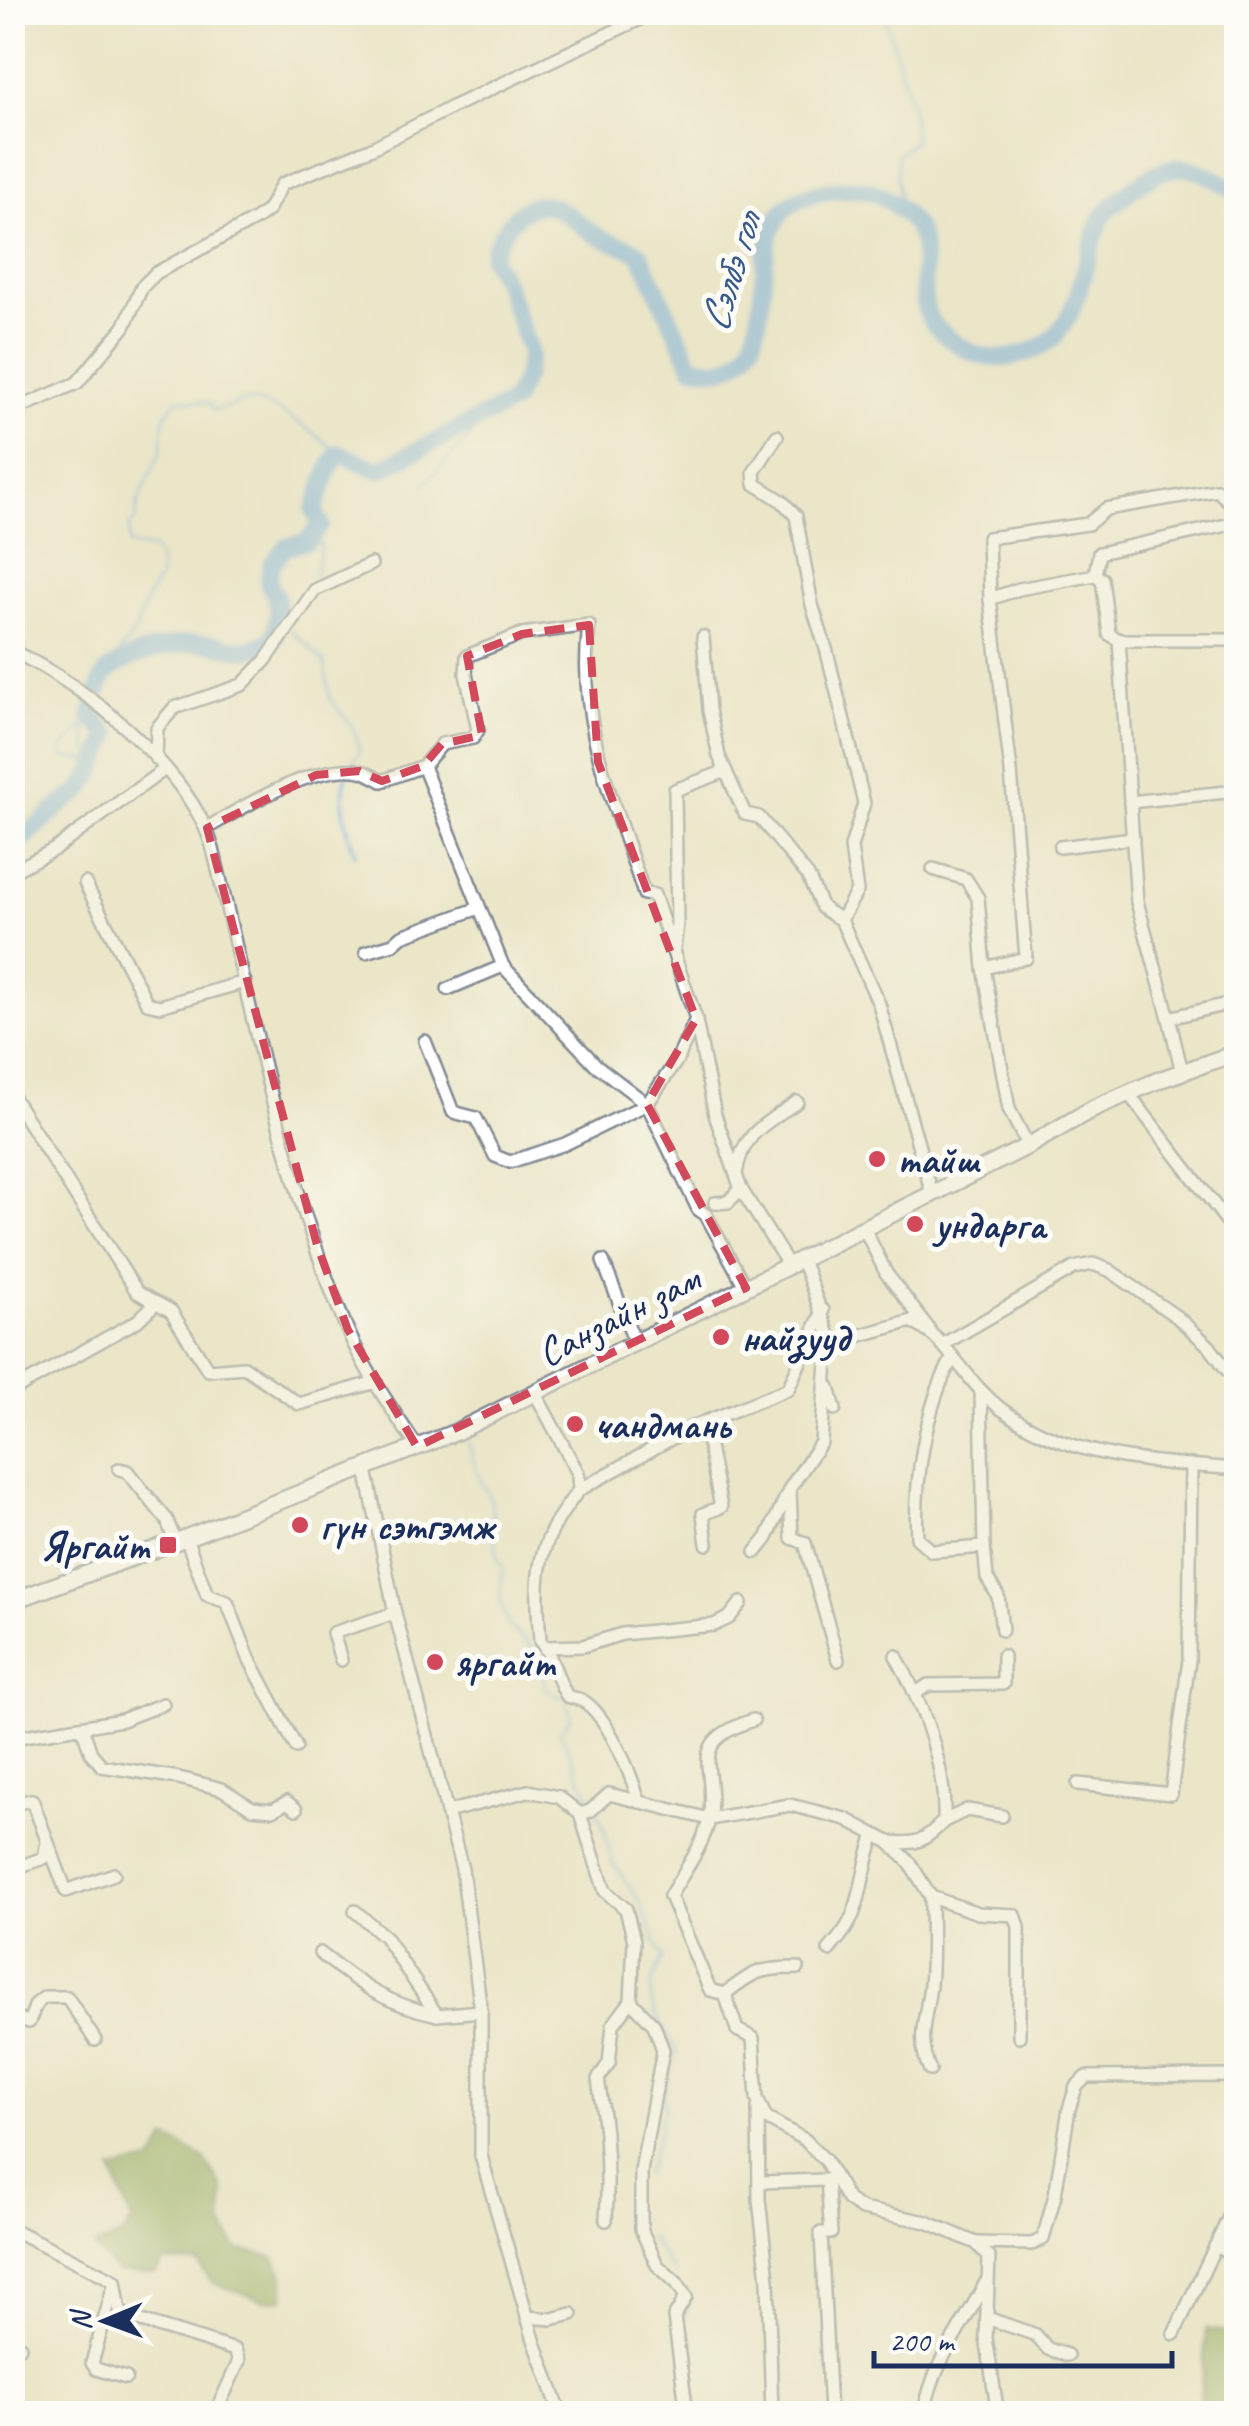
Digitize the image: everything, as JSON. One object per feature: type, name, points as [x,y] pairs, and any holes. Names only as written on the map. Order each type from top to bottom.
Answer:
[{"type":"main road","name":"Санзайн зам","points":[[12,1600],[181,1540],[463,1429],[1028,1146],[1094,1108],[1236,1053]]},
{"type":"street","points":[[12,410],[78,382],[124,327],[142,287],[156,273],[256,219],[268,210],[282,184],[370,149],[654,12]]},
{"type":"street","points":[[778,436],[754,472],[755,484],[782,501],[796,516],[812,605],[864,803],[851,847],[856,891],[841,920]]},
{"type":"street","points":[[984,968],[1026,958],[990,599],[988,538],[1088,524],[1106,509],[1217,490],[1236,508]]},
{"type":"street","points":[[1095,576],[1099,553],[1236,523]]},
{"type":"street","points":[[156,759],[158,728],[174,708],[242,685],[266,662],[315,590],[371,564]]},
{"type":"street","points":[[990,599],[1019,589],[1095,576],[1102,578],[1106,591],[1109,634],[1119,640],[1236,640]]},
{"type":"street","points":[[207,828],[263,795],[316,776],[358,770],[382,781],[422,766],[442,744],[472,738],[478,730],[466,674],[467,656],[522,634],[590,625],[588,706],[598,762],[644,894],[654,895],[696,1019],[715,1116],[738,1184],[796,1262],[823,1310],[829,1344],[821,1442],[790,1488],[768,1538],[756,1552]]},
{"type":"street","points":[[703,637],[709,710],[726,770],[745,814],[759,817],[808,876],[822,908],[841,920],[879,1004],[932,1194]]},
{"type":"street","points":[[1119,640],[1137,902],[1182,1072]]},
{"type":"street","points":[[12,651],[70,682],[109,715],[184,790],[207,828],[282,1132],[312,1229],[348,1330],[417,1447]]},
{"type":"street","points":[[422,766],[503,966],[596,1066],[647,1104],[698,1209],[706,1215],[746,1288]]},
{"type":"street","points":[[12,872],[54,849],[165,769]]},
{"type":"street","points":[[674,953],[675,790],[726,770]]},
{"type":"street","points":[[1130,802],[1236,790]]},
{"type":"street","points":[[1060,846],[1132,838]]},
{"type":"street","points":[[933,869],[966,878],[978,898],[984,968],[1009,1109],[1028,1146]]},
{"type":"street","points":[[85,883],[147,1003],[160,1006],[245,982]]},
{"type":"street","points":[[366,952],[479,908]]},
{"type":"street","points":[[448,989],[503,966]]},
{"type":"street","points":[[1169,1018],[1236,1002]]},
{"type":"street","points":[[425,1041],[453,1112],[476,1118],[495,1156],[510,1162],[564,1144],[647,1104],[677,1060],[696,1019]]},
{"type":"street","points":[[1128,1093],[1236,1233]]},
{"type":"street","points":[[12,1096],[137,1292],[171,1310],[208,1370],[244,1367],[299,1404],[376,1382]]},
{"type":"street","points":[[715,1202],[728,1202],[738,1184],[739,1154],[751,1134],[797,1102]]},
{"type":"street","points":[[864,1228],[886,1273],[952,1358],[1000,1409],[1061,1444],[1144,1461],[1236,1469]]},
{"type":"street","points":[[602,1261],[635,1343]]},
{"type":"street","points":[[939,1342],[1074,1268],[1093,1264],[1109,1270],[1177,1317],[1209,1346],[1236,1382]]},
{"type":"street","points":[[12,1390],[137,1321],[156,1303]]},
{"type":"street","points":[[639,1802],[626,1766],[602,1723],[586,1702],[567,1696],[540,1641],[539,1559],[560,1514],[579,1490],[704,1422],[788,1390],[823,1310]]},
{"type":"street","points":[[829,1344],[912,1321],[939,1342]]},
{"type":"street","points":[[952,1358],[933,1412],[916,1484],[917,1538],[932,1551],[984,1548]]},
{"type":"street","points":[[828,1373],[834,1409]]},
{"type":"street","points":[[981,1391],[986,1578],[998,1596],[1002,1630]]},
{"type":"street","points":[[535,1393],[578,1473],[579,1490]]},
{"type":"street","points":[[704,1422],[721,1507],[703,1514],[707,1544]]},
{"type":"street","points":[[1078,1784],[1171,1794],[1189,1660],[1191,1465]]},
{"type":"street","points":[[119,1469],[128,1471],[181,1540],[206,1595],[227,1602],[249,1658],[296,1747]]},
{"type":"street","points":[[366,1469],[394,1613],[462,1868],[481,2011],[481,2156],[527,2317],[561,2414]]},
{"type":"street","points":[[790,1488],[792,1538],[805,1543],[838,1660]]},
{"type":"street","points":[[545,1647],[584,1646],[622,1634],[714,1625],[729,1618],[740,1602]]},
{"type":"street","points":[[341,1660],[333,1633],[394,1613]]},
{"type":"street","points":[[896,1656],[916,1694],[935,1750],[945,1804],[944,1821]]},
{"type":"street","points":[[916,1694],[928,1685],[1003,1684],[1003,1656]]},
{"type":"street","points":[[12,1738],[122,1720],[164,1704]]},
{"type":"street","points":[[725,1994],[710,1990],[670,1896],[709,1820],[708,1751],[716,1738],[730,1728],[752,1720]]},
{"type":"street","points":[[82,1727],[91,1753],[102,1766],[222,1789],[252,1808],[273,1810],[287,1802],[296,1809]]},
{"type":"street","points":[[447,1812],[528,1791],[558,1796],[580,1814],[605,1891],[626,1909],[634,1941],[631,2001],[613,2025],[608,2063],[598,2079],[606,2126],[606,2220]]},
{"type":"street","points":[[580,1814],[590,1811],[609,1794],[709,1820],[790,1805],[846,1819],[889,1842],[910,1863],[931,1897],[930,1987],[922,2024],[922,2055],[930,2070]]},
{"type":"street","points":[[12,1804],[32,1800],[66,1890],[114,1874]]},
{"type":"street","points":[[889,1842],[924,1840],[944,1821],[967,1810],[1002,1816]]},
{"type":"street","points":[[829,1950],[850,1922],[864,1861],[875,1834]]},
{"type":"street","points":[[12,1869],[44,1858],[47,1842]]},
{"type":"street","points":[[931,1897],[978,1913],[1015,1915],[1020,1927],[1019,2036]]},
{"type":"street","points":[[355,1911],[385,1937],[437,2014]]},
{"type":"street","points":[[320,1953],[368,1990],[400,2007],[437,2014],[481,2011]]},
{"type":"street","points":[[725,1994],[764,1968],[798,1968]]},
{"type":"street","points":[[725,1994],[737,2030],[753,2038],[772,2414]]},
{"type":"street","points":[[12,2016],[29,2022],[36,2004],[45,1997],[67,1997],[96,2040]]},
{"type":"street","points":[[631,2001],[654,2025],[663,2050],[641,2170],[641,2230],[658,2265],[686,2297],[674,2317],[687,2414]]},
{"type":"street","points":[[757,2098],[766,2118],[805,2140],[825,2160],[848,2200],[862,2209],[927,2222],[976,2243],[1032,2244],[1043,2239],[1056,2196],[1069,2109],[1076,2087],[1086,2076],[1236,2076]]},
{"type":"street","points":[[760,2182],[827,2180],[830,2233],[821,2233],[830,2414]]},
{"type":"street","points":[[1174,2334],[1236,2202]]},
{"type":"street","points":[[12,2228],[115,2281]]},
{"type":"street","points":[[976,2243],[989,2257],[988,2360],[998,2414]]},
{"type":"street","points":[[1218,2246],[1236,2260]]},
{"type":"street","points":[[924,2414],[928,2385],[938,2360],[965,2322],[988,2278]]},
{"type":"street","points":[[115,2281],[92,2363],[96,2369],[126,2378]]},
{"type":"street","points":[[115,2281],[120,2311],[125,2316],[235,2350],[239,2361],[215,2414]]},
{"type":"street","points":[[527,2317],[552,2319],[572,2314]]},
{"type":"street","points":[[986,2318],[1036,2335],[1048,2349],[1067,2355]]},
{"type":"highlighted area","points":[[589,625],[598,762],[696,1019],[647,1104],[746,1288],[417,1447],[348,1330],[317,1245],[207,828],[316,775],[359,771],[382,781],[423,766],[442,744],[482,735],[467,656],[522,634]]},
{"type":"green space","points":[[167,2138],[204,2158],[224,2190],[222,2223],[237,2249],[273,2257],[284,2276],[284,2299],[263,2300],[213,2283],[197,2263],[164,2261],[155,2274],[117,2272],[94,2247],[124,2235],[132,2220],[112,2170],[152,2162]]},
{"type":"green space","points":[[1206,2329],[1236,2333],[1236,2413],[1199,2413]]},
{"type":"waterway","points":[[884,12],[912,110],[914,141],[898,154],[901,211]]},
{"type":"waterway","name":"Сэлбэ гол","points":[[12,849],[81,791],[96,767],[109,735],[91,716],[101,682],[110,670],[135,656],[166,647],[206,643],[248,649],[274,638],[278,615],[276,596],[268,583],[271,565],[286,547],[308,541],[321,524],[314,510],[338,453],[379,470],[513,402],[530,353],[506,285],[491,258],[505,229],[520,212],[539,205],[556,208],[596,235],[640,253],[692,366],[715,369],[741,358],[753,341],[764,266],[777,219],[792,203],[809,195],[863,190],[878,194],[898,208],[921,239],[923,293],[930,319],[964,348],[985,357],[1001,358],[1043,346],[1058,333],[1076,298],[1102,218],[1144,181],[1158,173],[1182,168],[1207,174],[1236,192]]},
{"type":"waterway","points":[[103,676],[136,630],[145,602],[160,577],[154,549],[129,545],[129,527],[136,520],[138,501],[161,451],[165,415],[178,399],[209,403],[213,410],[245,401],[268,406],[338,453]]},
{"type":"waterway","points":[[424,485],[491,413]]},
{"type":"waterway","points":[[311,537],[321,545],[314,576]]},
{"type":"waterway","points":[[278,615],[285,625]]},
{"type":"waterway","points":[[291,630],[324,662],[330,698],[354,729],[360,750],[351,766]]},
{"type":"waterway","points":[[88,722],[62,748],[64,757],[90,761]]},
{"type":"waterway","points":[[85,726],[92,774]]},
{"type":"waterway","points":[[348,773],[343,803],[355,854]]},
{"type":"waterway","points":[[467,1438],[491,1500],[497,1557],[503,1567],[500,1602],[510,1627],[542,1658],[545,1689],[562,1698]]},
{"type":"waterway","points":[[567,1703],[571,1718],[560,1732],[592,1803]]},
{"type":"waterway","points":[[597,1810],[612,1862],[637,1897],[663,1958],[651,1995],[657,2016],[676,2051],[663,2094],[665,2110],[660,2131],[646,2174]]},
{"type":"waterway","points":[[650,2237],[673,2272]]},
{"type":"waterway","points":[[690,2299],[683,2322],[694,2343],[692,2412]]},
{"type":"place","name":"тайш","points":[[877,1159]]},
{"type":"place","name":"ундарга","points":[[915,1224]]},
{"type":"place","name":"найзууд","points":[[721,1337]]},
{"type":"place","name":"чандмань","points":[[575,1424]]},
{"type":"place","name":"гүн сэтгэмж","points":[[300,1525]]},
{"type":"place","name":"Яргайт","points":[[168,1545]]},
{"type":"place","name":"яргайт","points":[[435,1662]]}]
